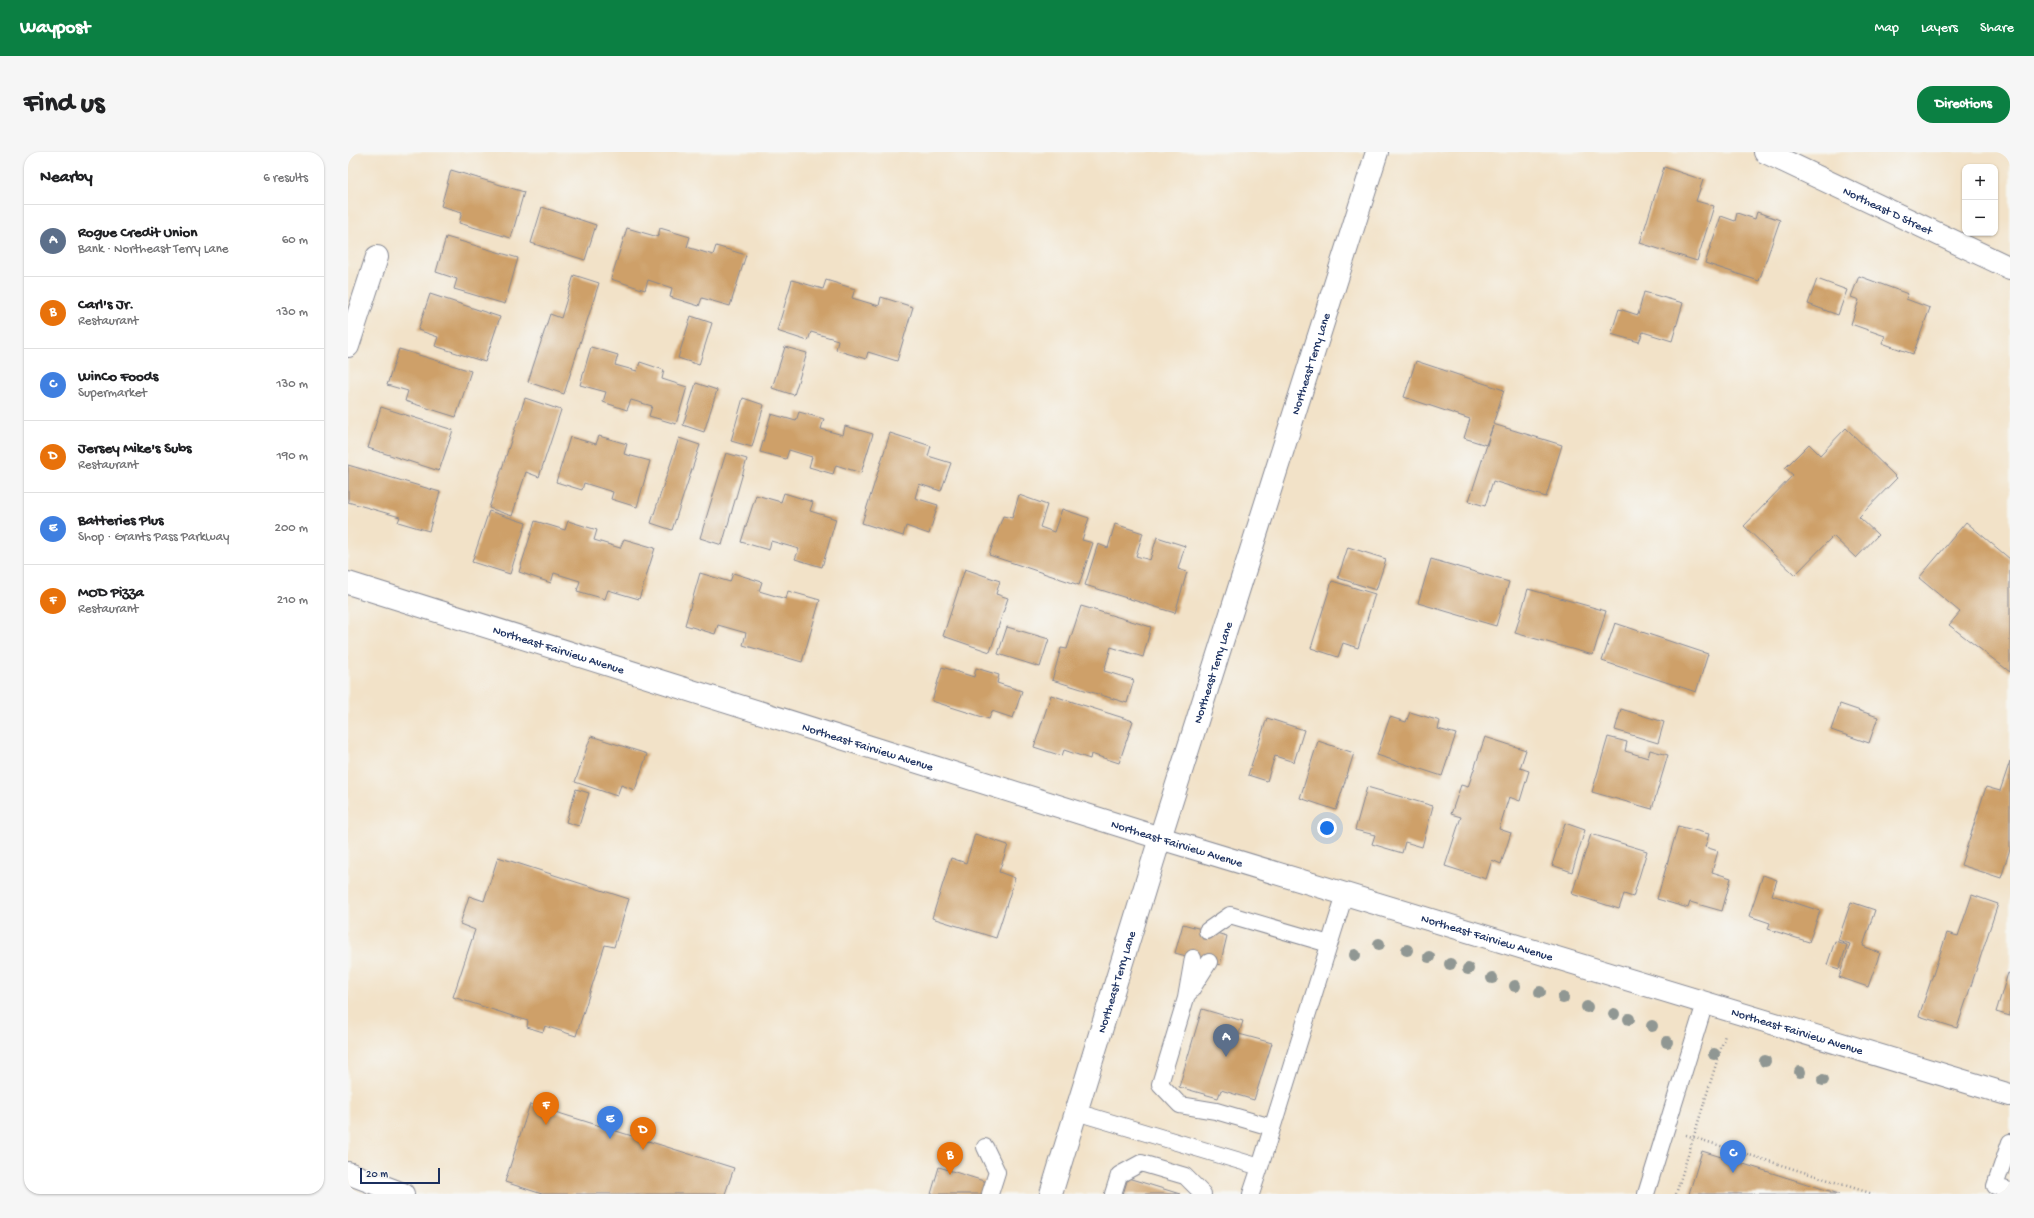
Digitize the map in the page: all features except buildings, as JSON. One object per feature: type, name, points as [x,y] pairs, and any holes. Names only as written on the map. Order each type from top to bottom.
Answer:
[{"type":"main road","name":"Northeast Terry Lane","points":[[1051,1194],[1160,838],[1377,152]]},
{"type":"main road","name":"Northeast D Street","points":[[1765,152],[2010,268]]},
{"type":"main road","points":[[348,346],[377,257]]},
{"type":"main road","name":"Northeast Fairview Avenue","points":[[348,583],[1160,838],[2010,1095]]},
{"type":"main road","points":[[348,1173],[403,1194]]},
{"type":"lane","points":[[1251,1194],[1345,894]]},
{"type":"lane","points":[[1211,932],[1230,915],[1329,944]]},
{"type":"lane","points":[[1192,958],[1186,998],[1160,1084],[1180,1105],[1216,1111],[1271,1128]]},
{"type":"lane","points":[[1186,998],[1209,962]]},
{"type":"lane","points":[[1646,1194],[1705,1003]]},
{"type":"lane","points":[[1076,1112],[1260,1167]]},
{"type":"lane","points":[[2010,1142],[1995,1186],[2010,1191]]},
{"type":"lane","points":[[985,1147],[997,1172],[990,1194]]},
{"type":"lane","points":[[1113,1194],[1119,1175],[1141,1163],[1185,1176],[1203,1194]]},
{"type":"path","points":[[1676,1194],[1732,1011]]},
{"type":"path","points":[[1666,1129],[1873,1194]]},
{"type":"place","name":"Rogue Credit Union","points":[[1226,1057]]},
{"type":"place","name":"MOD Pizza","points":[[546,1125]]},
{"type":"place","name":"Batteries Plus","points":[[610,1139]]},
{"type":"place","name":"Jersey Mike's Subs","points":[[643,1150]]},
{"type":"place","name":"WinCo Foods","points":[[1733,1173]]},
{"type":"place","name":"Carl's Jr.","points":[[950,1175]]}]
